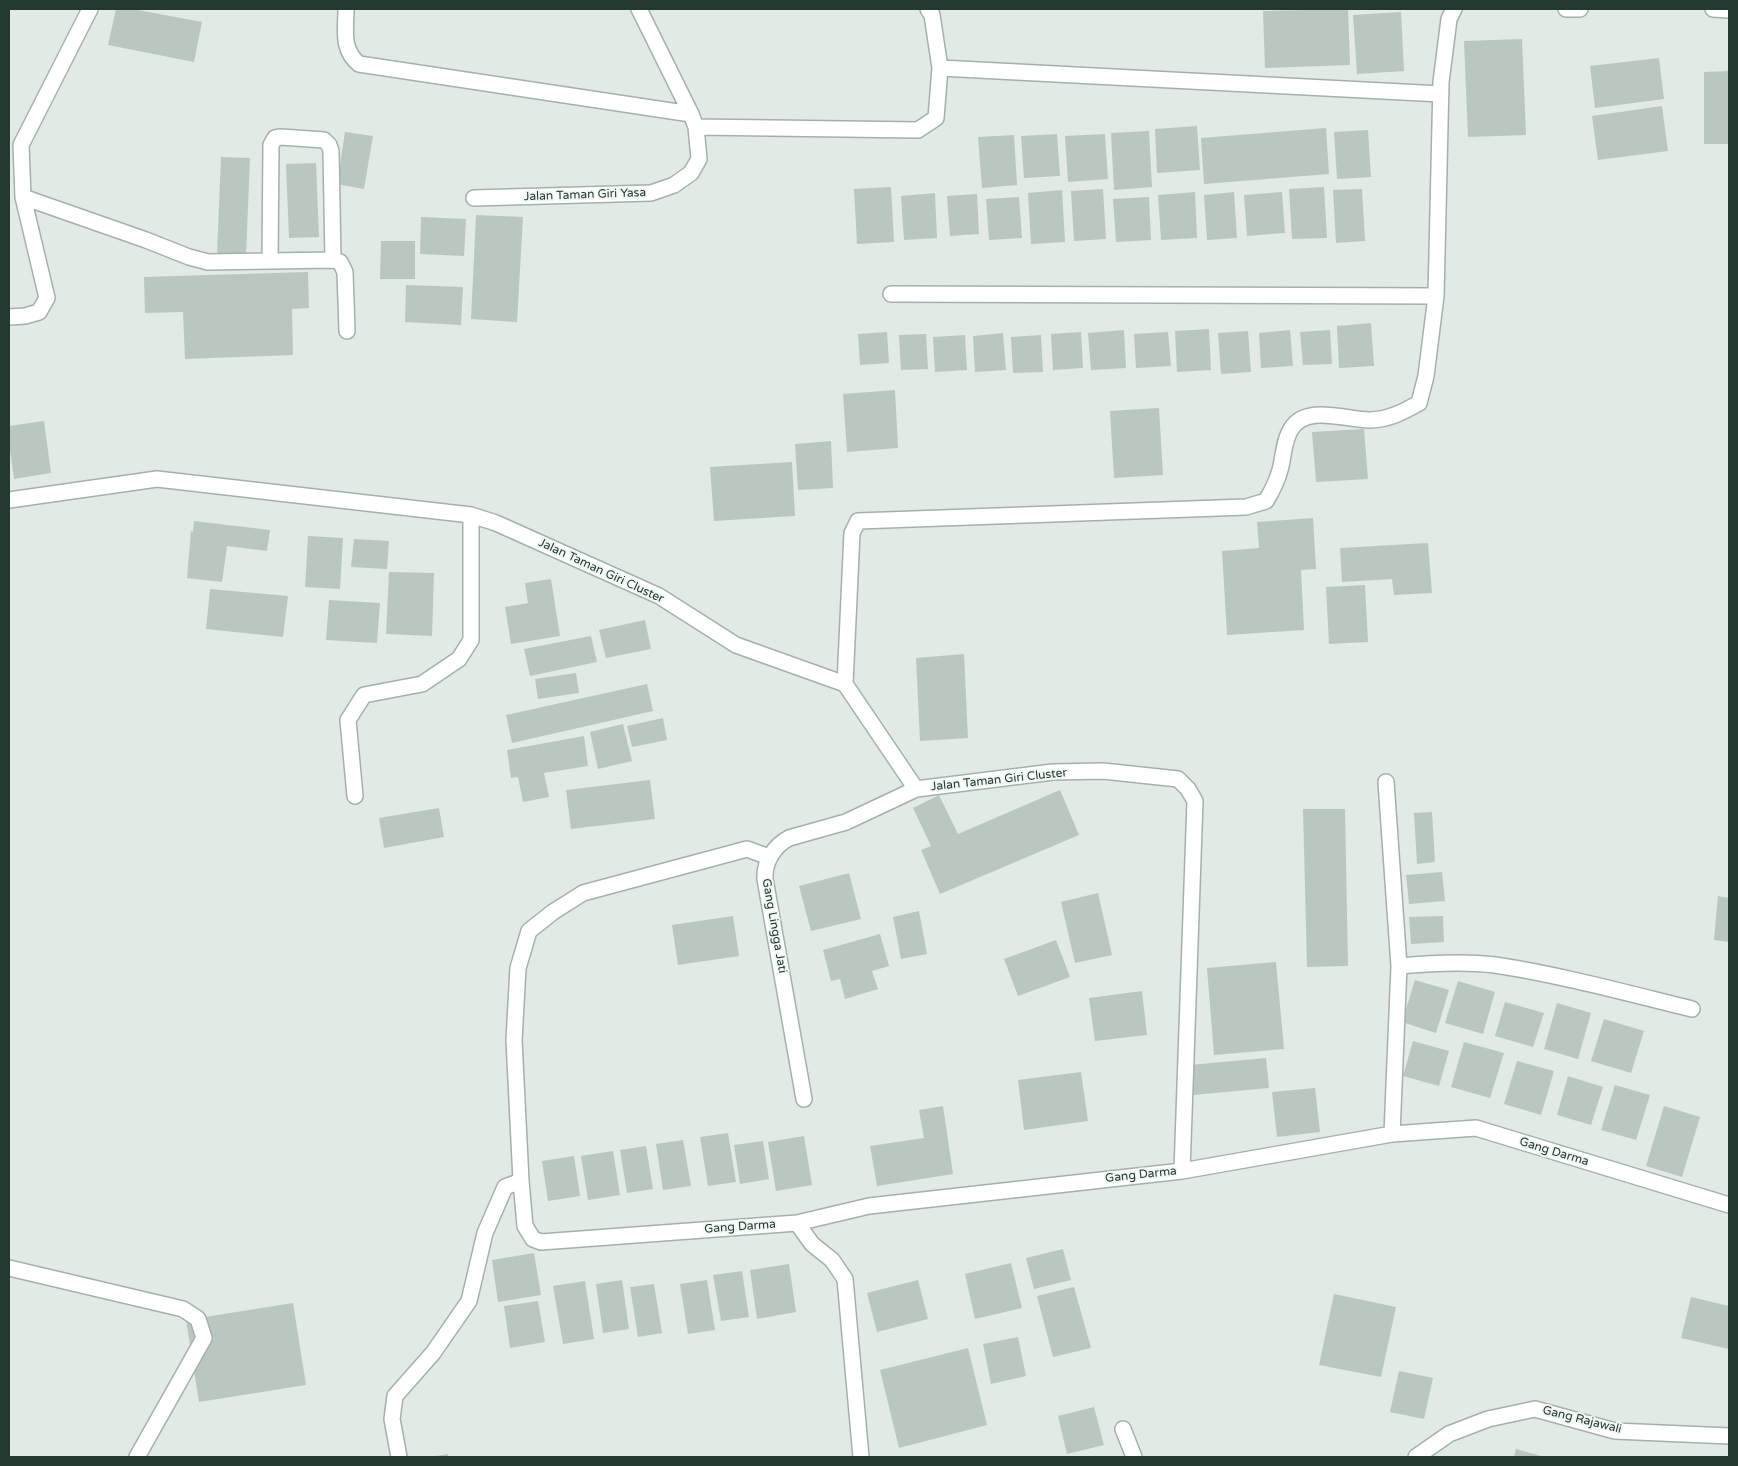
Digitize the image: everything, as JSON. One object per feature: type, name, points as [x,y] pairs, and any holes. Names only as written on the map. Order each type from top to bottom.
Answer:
[{"type":"street","points":[[9,317],[25,316],[39,312],[47,298],[22,198],[15,146],[90,9]]},
{"type":"street","points":[[346,9],[346,48],[351,57],[359,64],[693,120],[918,130],[936,118],[940,68],[932,15],[928,9]]},
{"type":"street","name":"Jalan Taman Giri Yasa","points":[[474,198],[651,193],[674,185],[691,173],[699,159],[693,120],[639,9]]},
{"type":"street","points":[[845,684],[852,533],[858,521],[1246,507],[1266,501],[1274,488],[1281,468],[1284,444],[1291,428],[1306,416],[1336,416],[1370,420],[1393,417],[1419,403],[1426,376],[1436,296],[1441,94],[1449,19],[1454,9]]},
{"type":"street","points":[[1566,9],[1580,9]]},
{"type":"street","points":[[1713,9],[1729,10]]},
{"type":"street","points":[[940,68],[1441,94]]},
{"type":"street","points":[[270,261],[270,148],[275,138],[282,137],[324,140],[329,145],[331,151],[333,260]]},
{"type":"street","points":[[22,198],[208,262],[333,260],[340,262],[345,272],[347,331]]},
{"type":"street","points":[[891,294],[1436,296]]},
{"type":"street","name":"Jalan Taman Giri Cluster","points":[[9,500],[157,478],[471,516],[496,523],[659,596],[736,645],[845,684],[916,790],[1053,772],[1103,772],[1178,779],[1188,789],[1195,802],[1182,1171]]},
{"type":"street","points":[[356,796],[348,720],[364,695],[422,684],[459,658],[471,640],[471,516]]},
{"type":"street","points":[[1386,782],[1400,966],[1392,1134]]},
{"type":"street","points":[[399,1457],[392,1419],[395,1396],[433,1353],[469,1301],[486,1233],[502,1194],[506,1187],[521,1181],[514,1040],[518,968],[529,932],[553,912],[584,893],[747,849],[769,857],[784,840],[846,822],[916,790]]},
{"type":"street","name":"Gang Lingga Jati","points":[[769,857],[764,873],[804,1098]]},
{"type":"street","points":[[1400,966],[1438,963],[1493,965],[1556,976],[1692,1009]]},
{"type":"street","name":"Gang Darma","points":[[521,1181],[525,1226],[533,1239],[542,1242],[797,1223],[869,1206],[1182,1171],[1392,1134],[1476,1128],[1729,1205]]},
{"type":"street","points":[[797,1223],[812,1244],[832,1260],[844,1279],[861,1457]]},
{"type":"street","points":[[9,1268],[183,1309],[198,1319],[204,1338],[137,1457]]},
{"type":"street","name":"Gang Rajawali","points":[[1416,1457],[1449,1434],[1488,1419],[1535,1409],[1615,1431],[1729,1436]]},
{"type":"street","points":[[1124,1429],[1134,1457]]},
{"type":"building","points":[[116,9],[133,9],[202,22],[194,62],[108,45]]},
{"type":"building","points":[[1348,9],[1350,65],[1265,68],[1263,11]]},
{"type":"building","points":[[1401,12],[1404,71],[1357,74],[1353,15]]},
{"type":"building","points":[[1522,39],[1526,135],[1468,137],[1464,41]]},
{"type":"building","points":[[1659,58],[1664,99],[1595,108],[1590,66]]},
{"type":"building","points":[[1729,71],[1729,144],[1704,144],[1704,72]]},
{"type":"building","points":[[1662,106],[1668,151],[1598,160],[1592,116]]},
{"type":"building","points":[[1197,126],[1200,170],[1157,173],[1155,129]]},
{"type":"building","points":[[1326,128],[1329,174],[1204,184],[1201,138]]},
{"type":"building","points":[[1368,130],[1371,177],[1337,179],[1334,132]]},
{"type":"building","points":[[1149,131],[1152,187],[1114,190],[1111,133]]},
{"type":"building","points":[[345,132],[373,136],[364,189],[337,184]]},
{"type":"building","points":[[1057,134],[1060,176],[1024,178],[1021,136]]},
{"type":"building","points":[[1105,134],[1108,179],[1068,182],[1065,136]]},
{"type":"building","points":[[1014,135],[1017,185],[982,188],[978,137]]},
{"type":"building","points":[[221,157],[250,158],[246,256],[217,255]]},
{"type":"building","points":[[316,163],[319,237],[289,238],[286,164]]},
{"type":"building","points":[[891,187],[894,242],[857,244],[854,189]]},
{"type":"building","points":[[1324,187],[1327,238],[1292,239],[1289,189]]},
{"type":"building","points":[[1103,189],[1106,239],[1074,241],[1071,191]]},
{"type":"building","points":[[1362,189],[1365,241],[1336,243],[1333,190]]},
{"type":"building","points":[[1062,190],[1065,242],[1031,244],[1028,193]]},
{"type":"building","points":[[1195,192],[1197,238],[1161,240],[1158,195]]},
{"type":"building","points":[[1234,192],[1237,238],[1207,240],[1204,195]]},
{"type":"building","points":[[1282,192],[1285,233],[1247,236],[1244,195]]},
{"type":"building","points":[[935,193],[937,238],[904,240],[901,196]]},
{"type":"building","points":[[977,194],[979,234],[950,236],[947,196]]},
{"type":"building","points":[[1019,197],[1022,238],[989,240],[986,199]]},
{"type":"building","points":[[1149,197],[1151,240],[1116,242],[1113,199]]},
{"type":"building","points":[[476,215],[523,217],[517,322],[471,319]]},
{"type":"building","points":[[421,217],[466,219],[464,256],[420,254]]},
{"type":"building","points":[[381,241],[415,241],[415,279],[380,279]]},
{"type":"building","points":[[308,272],[309,308],[292,309],[293,355],[185,359],[183,312],[145,313],[144,277]]},
{"type":"building","points":[[406,285],[463,287],[461,325],[405,322]]},
{"type":"building","points":[[1371,323],[1374,366],[1339,368],[1337,326]]},
{"type":"building","points":[[1209,329],[1211,370],[1177,372],[1175,331]]},
{"type":"building","points":[[1124,330],[1126,368],[1091,370],[1088,333]]},
{"type":"building","points":[[1290,330],[1293,366],[1261,368],[1259,333]]},
{"type":"building","points":[[1330,330],[1332,364],[1303,365],[1300,332]]},
{"type":"building","points":[[1248,331],[1251,372],[1221,374],[1218,333]]},
{"type":"building","points":[[887,332],[889,363],[860,365],[858,334]]},
{"type":"building","points":[[1081,332],[1083,368],[1053,370],[1051,334]]},
{"type":"building","points":[[1168,332],[1171,366],[1136,368],[1134,334]]},
{"type":"building","points":[[1003,333],[1006,370],[975,372],[973,336]]},
{"type":"building","points":[[926,334],[928,369],[901,370],[899,335]]},
{"type":"building","points":[[965,335],[967,370],[935,372],[933,337]]},
{"type":"building","points":[[1041,335],[1043,372],[1013,373],[1011,337]]},
{"type":"building","points":[[895,390],[898,448],[847,452],[843,394]]},
{"type":"building","points":[[1159,408],[1163,475],[1114,478],[1110,411]]},
{"type":"building","points":[[44,421],[51,473],[14,479],[9,443],[9,426]]},
{"type":"building","points":[[1364,429],[1368,479],[1316,482],[1312,432]]},
{"type":"building","points":[[831,441],[833,488],[798,490],[795,444]]},
{"type":"building","points":[[792,462],[795,516],[714,521],[710,467]]},
{"type":"building","points":[[1313,518],[1316,569],[1301,570],[1304,630],[1227,635],[1222,551],[1259,548],[1257,522]]},
{"type":"building","points":[[194,521],[270,530],[267,551],[227,546],[222,582],[187,578],[191,531],[193,532]]},
{"type":"building","points":[[308,536],[343,538],[340,589],[305,587]]},
{"type":"building","points":[[354,539],[389,541],[387,569],[351,567]]},
{"type":"building","points":[[1428,543],[1432,593],[1394,595],[1392,579],[1342,582],[1340,548]]},
{"type":"building","points":[[389,572],[434,573],[432,636],[386,634]]},
{"type":"building","points":[[551,579],[560,636],[511,644],[505,607],[528,603],[525,583]]},
{"type":"building","points":[[1365,585],[1368,642],[1329,644],[1326,587]]},
{"type":"building","points":[[210,589],[288,596],[283,637],[206,629]]},
{"type":"building","points":[[329,600],[380,603],[377,643],[326,640]]},
{"type":"building","points":[[645,620],[651,649],[606,658],[599,630]]},
{"type":"building","points":[[591,636],[597,662],[530,676],[524,649]]},
{"type":"building","points":[[964,654],[968,738],[920,741],[916,658]]},
{"type":"building","points":[[576,673],[579,693],[538,699],[535,679]]},
{"type":"building","points":[[647,684],[653,711],[512,743],[506,715]]},
{"type":"building","points":[[663,718],[667,740],[632,747],[627,726]]},
{"type":"building","points":[[623,724],[632,761],[598,769],[590,732]]},
{"type":"building","points":[[584,736],[588,766],[544,773],[549,797],[523,802],[518,777],[511,778],[507,750]]},
{"type":"building","points":[[650,780],[655,819],[571,829],[566,790]]},
{"type":"building","points":[[1060,790],[1079,835],[940,894],[921,850],[931,846],[913,808],[939,795],[958,834]]},
{"type":"building","points":[[439,808],[444,837],[384,848],[379,818]]},
{"type":"building","points":[[1303,809],[1345,809],[1348,966],[1307,967]]},
{"type":"building","points":[[1432,812],[1435,862],[1417,864],[1414,813]]},
{"type":"building","points":[[1442,872],[1445,901],[1409,904],[1406,875]]},
{"type":"building","points":[[849,873],[861,919],[811,931],[799,886]]},
{"type":"building","points":[[1098,893],[1112,955],[1075,963],[1061,902]]},
{"type":"building","points":[[1718,896],[1729,898],[1729,942],[1714,940]]},
{"type":"building","points":[[919,911],[927,954],[901,959],[893,917]]},
{"type":"building","points":[[733,916],[739,956],[678,965],[672,925]]},
{"type":"building","points":[[1443,916],[1444,942],[1411,944],[1409,917]]},
{"type":"building","points":[[880,934],[889,966],[872,971],[878,989],[845,999],[840,979],[831,981],[823,950]]},
{"type":"building","points":[[1056,940],[1070,977],[1018,996],[1004,959]]},
{"type":"building","points":[[1276,962],[1284,1049],[1214,1055],[1207,968]]},
{"type":"building","points":[[1415,980],[1449,990],[1436,1033],[1402,1022]]},
{"type":"building","points":[[1458,981],[1495,992],[1483,1034],[1445,1023]]},
{"type":"building","points":[[1142,991],[1147,1035],[1095,1041],[1089,998]]},
{"type":"building","points":[[1505,1002],[1544,1013],[1533,1047],[1495,1036]]},
{"type":"building","points":[[1557,1003],[1591,1013],[1578,1059],[1544,1049]]},
{"type":"building","points":[[1604,1019],[1644,1031],[1631,1073],[1591,1061]]},
{"type":"building","points":[[1413,1041],[1449,1051],[1439,1086],[1403,1076]]},
{"type":"building","points":[[1464,1042],[1504,1053],[1490,1098],[1451,1087]]},
{"type":"building","points":[[1266,1058],[1269,1088],[1193,1095],[1190,1065]]},
{"type":"building","points":[[1517,1061],[1554,1071],[1541,1115],[1504,1104]]},
{"type":"building","points":[[1081,1072],[1088,1121],[1024,1130],[1018,1080]]},
{"type":"building","points":[[1568,1076],[1603,1087],[1591,1125],[1557,1115]]},
{"type":"building","points":[[1615,1085],[1650,1095],[1636,1140],[1601,1130]]},
{"type":"building","points":[[1315,1088],[1320,1132],[1277,1137],[1272,1092]]},
{"type":"building","points":[[943,1106],[953,1174],[877,1186],[870,1146],[924,1138],[919,1110]]},
{"type":"building","points":[[1664,1106],[1700,1117],[1682,1177],[1646,1166]]},
{"type":"building","points":[[728,1133],[736,1182],[708,1186],[700,1137]]},
{"type":"building","points":[[804,1136],[812,1185],[776,1191],[768,1142]]},
{"type":"building","points":[[683,1140],[691,1186],[663,1190],[656,1144]]},
{"type":"building","points":[[763,1141],[769,1179],[740,1184],[734,1145]]},
{"type":"building","points":[[646,1146],[653,1189],[627,1193],[620,1150]]},
{"type":"building","points":[[613,1151],[620,1195],[588,1200],[581,1156]]},
{"type":"building","points":[[574,1156],[580,1196],[548,1201],[542,1161]]},
{"type":"building","points":[[1063,1249],[1071,1280],[1034,1289],[1026,1258]]},
{"type":"building","points":[[534,1253],[541,1295],[498,1302],[492,1260]]},
{"type":"building","points":[[1011,1263],[1022,1308],[975,1319],[965,1274]]},
{"type":"building","points":[[789,1264],[796,1312],[757,1319],[750,1270]]},
{"type":"building","points":[[742,1271],[749,1317],[721,1321],[713,1275]]},
{"type":"building","points":[[622,1280],[629,1329],[603,1333],[596,1284]]},
{"type":"building","points":[[707,1280],[715,1330],[688,1334],[680,1284]]},
{"type":"building","points":[[918,1280],[928,1319],[877,1332],[867,1293]]},
{"type":"building","points":[[585,1281],[594,1339],[563,1344],[553,1286]]},
{"type":"building","points":[[654,1284],[662,1333],[638,1337],[630,1287]]},
{"type":"building","points":[[1074,1287],[1091,1348],[1053,1357],[1037,1296]]},
{"type":"building","points":[[1334,1294],[1396,1307],[1381,1377],[1319,1365]]},
{"type":"building","points":[[1691,1297],[1729,1306],[1729,1349],[1681,1338]]},
{"type":"building","points":[[538,1301],[545,1342],[510,1348],[504,1306]]},
{"type":"building","points":[[293,1303],[306,1385],[199,1402],[186,1320]]},
{"type":"building","points":[[1018,1337],[1026,1376],[991,1384],[983,1344]]},
{"type":"building","points":[[968,1348],[987,1425],[899,1448],[880,1370]]},
{"type":"building","points":[[1399,1371],[1433,1378],[1424,1419],[1390,1412]]},
{"type":"building","points":[[1094,1407],[1104,1445],[1067,1454],[1058,1416]]},
{"type":"building","points":[[1516,1449],[1545,1457],[1514,1457]]},
{"type":"building","points":[[448,1454],[448,1457],[436,1457],[436,1456]]}]
